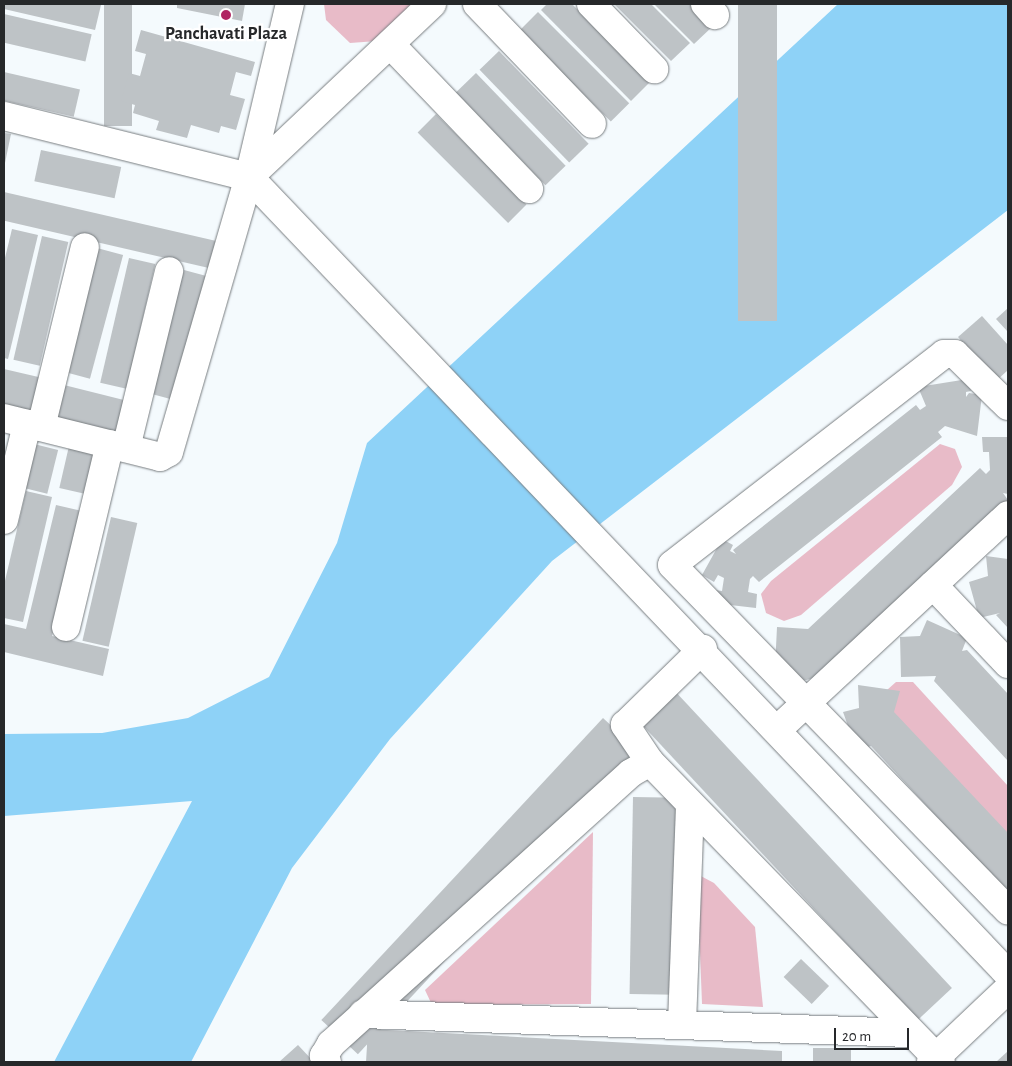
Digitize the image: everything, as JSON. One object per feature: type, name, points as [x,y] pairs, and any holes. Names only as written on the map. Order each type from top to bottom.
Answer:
[{"type":"street","points":[[24,423],[160,457],[175,439],[249,177],[290,4]]},
{"type":"street","points":[[249,177],[432,4]]},
{"type":"street","points":[[477,4],[592,124]]},
{"type":"street","points":[[591,4],[654,69]]},
{"type":"street","points":[[390,44],[529,189]]},
{"type":"street","points":[[4,116],[249,177],[399,338],[615,556],[778,730],[1005,963]]},
{"type":"street","points":[[4,520],[24,423],[85,247]]},
{"type":"street","points":[[66,627],[169,271]]},
{"type":"street","points":[[1008,406],[955,354],[944,354],[672,564],[1008,910]]},
{"type":"street","points":[[778,730],[933,585],[1005,525]]},
{"type":"street","points":[[933,585],[1008,664]]},
{"type":"street","points":[[703,650],[625,725],[650,762],[690,806],[936,1061],[1008,989]]},
{"type":"street","points":[[327,1062],[324,1056],[331,1044],[363,1014],[631,773],[650,762]]},
{"type":"street","points":[[682,1024],[690,806]]},
{"type":"street","points":[[363,1014],[909,1033]]},
{"type":"shaded area","points":[[324,4],[417,4],[377,41],[350,43],[326,20]]},
{"type":"shaded area","points":[[940,444],[955,449],[962,467],[952,485],[801,615],[784,621],[766,613],[761,594],[771,581]]},
{"type":"shaded area","points":[[896,682],[913,682],[1008,786],[1008,838],[889,718],[887,690]]},
{"type":"shaded area","points":[[593,832],[591,1004],[432,1005],[425,990]]},
{"type":"shaded area","points":[[697,874],[714,883],[755,927],[763,1007],[702,1004]]},
{"type":"water","points":[[838,4],[1008,4],[1008,210],[552,561],[390,739],[292,868],[191,1062],[54,1062],[192,801],[4,816],[4,734],[102,733],[188,718],[269,677],[337,543],[367,443]]},
{"type":"building","points":[[4,4],[101,5],[95,30],[4,9]]},
{"type":"building","points":[[104,4],[132,4],[132,126],[104,126]]},
{"type":"building","name":"Panchavati Plaza","points":[[177,4],[245,4],[242,21],[177,8]]},
{"type":"building","points":[[547,4],[572,4],[650,82],[631,101],[541,10]]},
{"type":"building","points":[[614,4],[651,4],[690,43],[671,61]]},
{"type":"building","points":[[654,4],[692,4],[713,26],[694,44]]},
{"type":"building","points":[[738,4],[777,4],[777,321],[738,321]]},
{"type":"building","points":[[538,12],[629,103],[611,122],[520,30]]},
{"type":"building","points":[[4,14],[92,34],[85,62],[4,43]]},
{"type":"building","points":[[141,30],[255,62],[251,76],[236,72],[230,95],[245,99],[236,130],[221,126],[219,133],[191,125],[187,138],[156,130],[159,121],[133,113],[135,105],[121,101],[129,73],[140,76],[146,54],[135,51]]},
{"type":"building","points":[[499,51],[589,144],[569,163],[480,70]]},
{"type":"building","points":[[4,72],[80,90],[74,117],[4,101]]},
{"type":"building","points":[[476,73],[566,166],[545,185],[456,92]]},
{"type":"building","points":[[436,114],[527,205],[508,223],[418,132]]},
{"type":"building","points":[[4,133],[11,134],[5,163],[4,163]]},
{"type":"building","points":[[41,150],[121,167],[115,198],[34,181]]},
{"type":"building","points":[[4,192],[217,241],[211,269],[4,221]]},
{"type":"building","points":[[12,229],[38,235],[8,359],[4,358],[4,262]]},
{"type":"building","points":[[42,236],[68,242],[40,366],[13,360]]},
{"type":"building","points":[[97,248],[123,255],[90,379],[64,372]]},
{"type":"building","points":[[129,258],[155,264],[127,389],[100,383]]},
{"type":"building","points":[[184,270],[211,277],[178,401],[151,394]]},
{"type":"building","points":[[1008,308],[1008,332],[996,319]]},
{"type":"building","points":[[982,316],[1008,345],[1008,370],[996,381],[958,337]]},
{"type":"building","points":[[4,369],[47,379],[37,420],[4,412]]},
{"type":"building","points":[[968,379],[971,391],[966,392],[966,397],[969,393],[982,395],[977,436],[945,426],[938,432],[942,437],[759,582],[753,576],[750,579],[748,592],[757,594],[756,608],[713,603],[715,590],[722,591],[724,578],[718,575],[714,582],[702,575],[722,539],[733,545],[730,551],[736,554],[733,550],[916,405],[920,410],[926,406],[918,387]]},
{"type":"building","points":[[60,384],[130,401],[121,438],[51,421]]},
{"type":"building","points":[[982,437],[1008,437],[1008,494],[1003,493],[1008,500],[834,658],[838,671],[796,683],[792,668],[775,667],[777,627],[808,629],[980,468],[986,474],[990,470],[989,452],[983,452]]},
{"type":"building","points":[[30,443],[58,450],[47,494],[19,487]]},
{"type":"building","points":[[69,446],[103,454],[93,496],[59,488]]},
{"type":"building","points":[[26,491],[52,497],[23,622],[4,618],[4,585]]},
{"type":"building","points":[[56,505],[82,511],[52,636],[109,649],[103,676],[4,652],[4,624],[26,629]]},
{"type":"building","points":[[111,517],[137,523],[109,647],[82,641]]},
{"type":"building","points":[[986,556],[1008,559],[1008,628],[996,615],[1000,613],[979,618],[969,582],[988,576]]},
{"type":"building","points":[[927,620],[967,638],[962,651],[967,650],[1008,694],[1008,761],[934,681],[936,676],[901,677],[900,637],[920,636]]},
{"type":"building","points":[[858,685],[900,691],[894,712],[1008,833],[1008,902],[1000,885],[871,746],[857,751],[843,712],[859,708]]},
{"type":"building","points":[[673,689],[952,988],[918,1020],[639,721]]},
{"type":"building","points":[[603,718],[640,752],[358,1054],[321,1020]]},
{"type":"building","points":[[633,797],[679,798],[676,995],[630,994]]},
{"type":"building","points":[[801,959],[829,986],[812,1004],[784,977]]},
{"type":"building","points":[[368,1029],[782,1051],[782,1062],[366,1062]]},
{"type":"building","points":[[298,1045],[314,1062],[279,1062]]},
{"type":"building","points":[[813,1048],[851,1048],[851,1062],[813,1062]]},
{"type":"building","points":[[1008,1051],[1008,1062],[996,1062]]},
{"type":"place","name":"Panchavati Plaza","points":[[226,15]]}]
